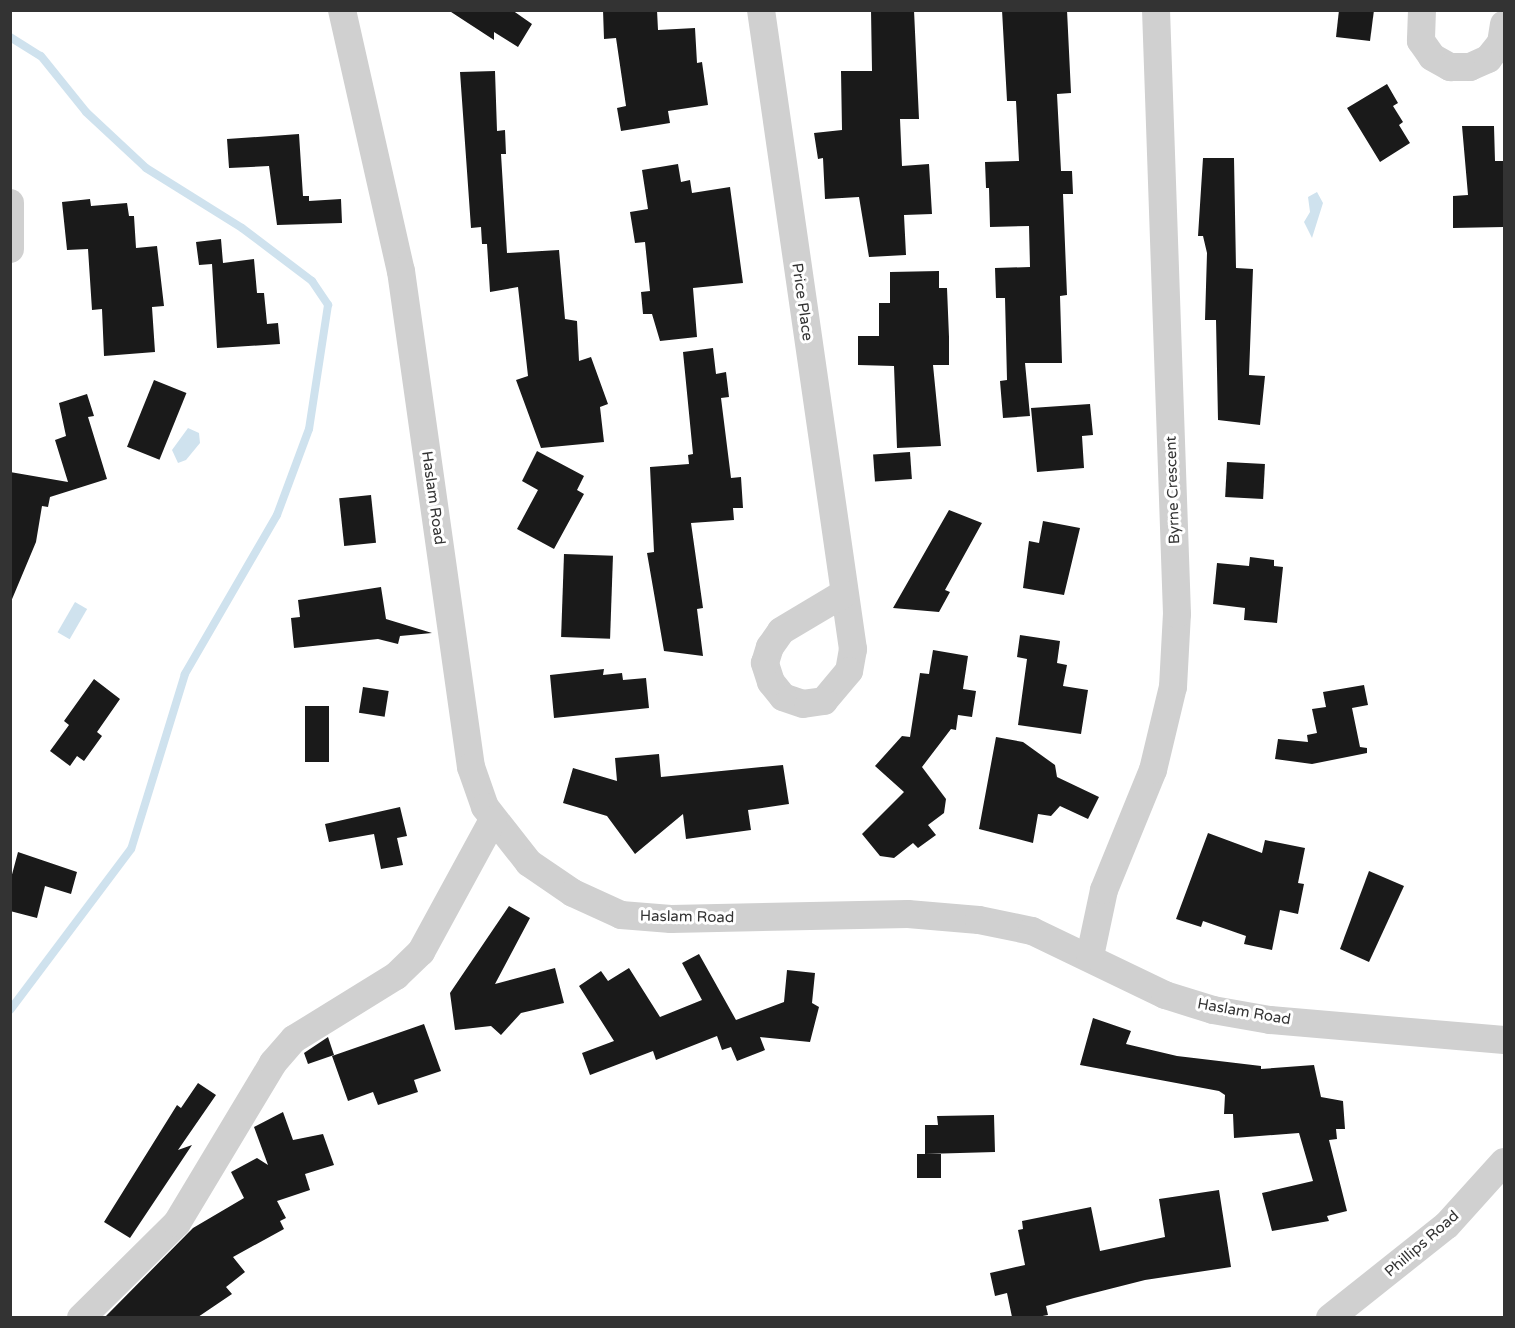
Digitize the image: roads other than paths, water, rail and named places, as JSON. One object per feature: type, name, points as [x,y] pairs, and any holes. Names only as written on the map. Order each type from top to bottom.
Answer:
[{"type":"street","name":"Haslam Road","points":[[342,10],[401,271],[469,756],[493,820],[530,863],[573,893],[621,915],[671,919],[909,914],[979,920],[1032,931],[1090,956],[1165,995],[1213,1010],[1270,1020],[1504,1040]]},
{"type":"street","name":"Price Place","points":[[762,10],[843,594]]},
{"type":"street","name":"Byrne Crescent","points":[[1090,956],[1104,890],[1153,770],[1173,687],[1177,614],[1156,10]]},
{"type":"street","points":[[1422,10],[1421,41],[1432,57],[1450,67],[1470,68],[1488,59],[1501,43],[1504,23],[1501,10]]},
{"type":"street","points":[[10,203],[10,249]]},
{"type":"street","points":[[81,1317],[177,1223],[273,1063],[294,1039],[396,976],[421,952],[482,849],[493,820]]},
{"type":"street","name":"Phillips Road","points":[[1330,1317],[1447,1225],[1504,1162]]},
{"type":"water","points":[[1317,192],[1323,203],[1312,238],[1304,222],[1310,212],[1308,197]]},
{"type":"water","points":[[188,428],[199,433],[200,443],[186,460],[178,463],[172,450]]},
{"type":"water","points":[[75,602],[87,609],[70,639],[58,632]]},
{"type":"waterway","points":[[10,37],[41,56],[86,112],[146,168],[242,228],[312,281],[328,305],[309,429],[277,515],[185,674],[131,849],[10,1010]]}]
